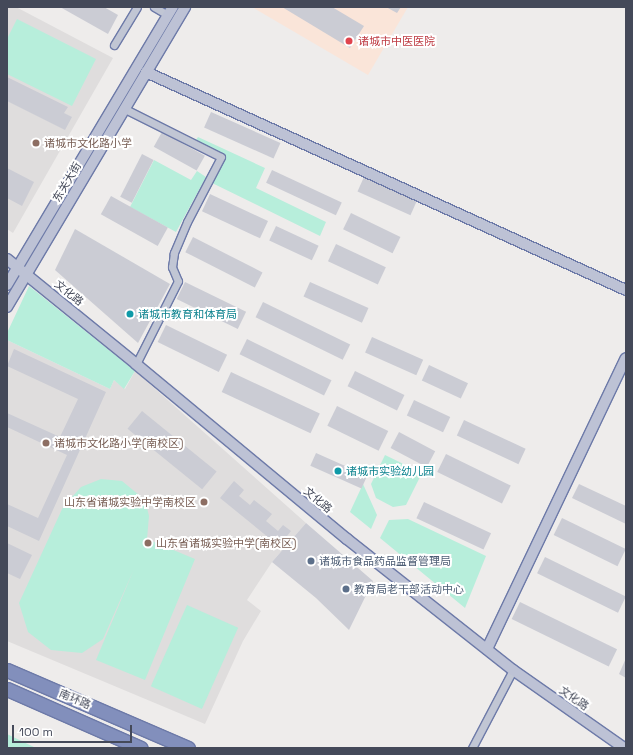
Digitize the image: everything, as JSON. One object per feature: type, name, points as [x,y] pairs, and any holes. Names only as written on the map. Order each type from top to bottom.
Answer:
[{"type":"highway","name":"南环路","points":[[7,670],[188,748]]},
{"type":"highway","name":"南环路","points":[[7,689],[141,748]]},
{"type":"street","points":[[114,45],[137,7]]},
{"type":"street","points":[[154,7],[171,11]]},
{"type":"street","name":"东关大街","points":[[7,307],[185,7]]},
{"type":"street","name":"东关大街","points":[[7,285],[171,11]]},
{"type":"street","points":[[146,72],[626,290]]},
{"type":"street","points":[[125,109],[221,157],[187,222],[174,253],[172,267],[178,281],[136,364]]},
{"type":"street","name":"文化路","points":[[7,259],[346,539],[513,670],[624,748]]},
{"type":"street","points":[[487,649],[626,358]]},
{"type":"street","points":[[472,748],[513,670]]},
{"type":"shaded area","name":"诸城市文化路小学","points":[[7,7],[16,7],[113,58],[13,233],[7,229]]},
{"type":"shaded area","name":"诸城市中医医院","points":[[252,7],[408,7],[368,75]]},
{"type":"shaded area","name":"山东省诸城实验中学(南校区)","points":[[7,340],[110,389],[114,380],[125,389],[135,371],[306,523],[272,562],[247,600],[261,611],[243,641],[205,724],[7,641]]},
{"type":"green space","points":[[17,19],[96,59],[72,106],[7,74],[7,39]]},
{"type":"green space","points":[[198,137],[265,168],[256,188],[326,222],[320,236],[208,181],[221,157],[194,143]]},
{"type":"green space","points":[[154,160],[191,180],[197,171],[206,177],[176,232],[130,207]]},
{"type":"green space","points":[[29,286],[135,371],[124,389],[114,380],[110,389],[7,340],[7,333]]},
{"type":"green space","points":[[385,455],[422,473],[406,505],[393,507],[376,498],[371,484]]},
{"type":"green space","points":[[101,479],[122,481],[139,495],[146,504],[149,516],[147,539],[195,559],[145,680],[96,660],[134,569],[103,639],[82,653],[51,650],[28,632],[19,603],[63,507],[81,487]]},
{"type":"green space","points":[[363,484],[377,515],[371,529],[350,512]]},
{"type":"green space","points":[[408,519],[486,556],[465,608],[380,538],[389,520]]},
{"type":"green space","points":[[187,605],[238,628],[202,709],[151,686]]},
{"type":"green space","points":[[7,734],[36,748],[7,748]]},
{"type":"building","points":[[60,7],[104,7],[118,15],[108,34]]},
{"type":"building","points":[[282,7],[332,7],[364,26],[350,48]]},
{"type":"building","points":[[386,7],[401,7],[397,13]]},
{"type":"building","points":[[7,77],[68,107],[64,113],[72,117],[65,130],[7,101]]},
{"type":"building","points":[[211,112],[280,143],[274,158],[204,128]]},
{"type":"building","points":[[162,132],[205,156],[197,171],[154,147]]},
{"type":"building","points":[[142,154],[154,160],[132,203],[120,197]]},
{"type":"building","points":[[7,168],[34,182],[22,206],[7,198]]},
{"type":"building","points":[[272,170],[342,203],[336,215],[266,183]]},
{"type":"building","points":[[364,177],[417,201],[410,215],[357,192]]},
{"type":"building","points":[[210,194],[268,221],[260,238],[202,211]]},
{"type":"building","points":[[111,196],[168,228],[158,246],[101,214]]},
{"type":"building","points":[[351,213],[400,237],[393,253],[343,229]]},
{"type":"building","points":[[276,226],[319,246],[312,260],[269,241]]},
{"type":"building","name":"诸城市教育和体育局","points":[[75,229],[170,284],[138,343],[55,270]]},
{"type":"building","points":[[193,237],[262,272],[255,288],[185,252]]},
{"type":"building","points":[[336,244],[386,267],[378,284],[328,261]]},
{"type":"building","points":[[185,282],[246,312],[238,329],[177,299]]},
{"type":"building","points":[[310,282],[368,308],[362,323],[303,297]]},
{"type":"building","points":[[263,302],[350,345],[343,360],[256,317]]},
{"type":"building","points":[[166,325],[227,355],[219,372],[158,342]]},
{"type":"building","points":[[372,337],[423,360],[416,375],[365,353]]},
{"type":"building","points":[[247,339],[331,380],[324,395],[240,354]]},
{"type":"building","points":[[14,349],[106,392],[39,541],[7,526],[7,504],[38,518],[67,455],[7,427],[7,413],[60,437],[78,399],[7,366]]},
{"type":"building","points":[[429,365],[468,383],[461,399],[422,380]]},
{"type":"building","points":[[355,371],[404,395],[397,410],[348,386]]},
{"type":"building","points":[[231,372],[320,413],[311,433],[222,392]]},
{"type":"building","points":[[414,400],[450,417],[443,432],[407,415]]},
{"type":"building","points":[[337,406],[388,431],[379,451],[327,426]]},
{"type":"building","points":[[142,411],[217,471],[202,489],[128,429]]},
{"type":"building","points":[[464,420],[526,449],[518,464],[457,435]]},
{"type":"building","points":[[399,432],[435,451],[427,467],[391,448]]},
{"type":"building","name":"诸城市实验幼儿园","points":[[316,453],[367,476],[361,489],[310,466]]},
{"type":"building","points":[[446,454],[511,486],[502,504],[437,472]]},
{"type":"building","points":[[234,481],[244,490],[239,496],[250,505],[254,500],[272,514],[266,521],[278,531],[283,525],[291,531],[279,546],[220,498]]},
{"type":"building","points":[[579,484],[626,506],[626,524],[572,498]]},
{"type":"building","points":[[424,502],[491,533],[483,550],[416,518]]},
{"type":"building","points":[[562,518],[626,549],[617,566],[554,535]]},
{"type":"building","points":[[306,523],[373,581],[349,630],[316,598],[272,562]]},
{"type":"building","points":[[7,543],[32,555],[20,579],[7,573]]},
{"type":"building","points":[[545,557],[626,596],[618,613],[537,573]]},
{"type":"building","points":[[520,602],[617,649],[609,666],[512,619]]},
{"type":"building","points":[[626,658],[626,678],[619,674]]},
{"type":"place","name":"诸城市中医医院","points":[[349,41]]},
{"type":"place","name":"诸城市文化路小学","points":[[36,143]]},
{"type":"place","name":"诸城市教育和体育局","points":[[130,314]]},
{"type":"place","name":"诸城市文化路小学(南校区)","points":[[46,443]]},
{"type":"place","name":"诸城市实验幼儿园","points":[[338,471]]},
{"type":"place","name":"山东省诸城实验中学南校区","points":[[204,502]]},
{"type":"place","name":"山东省诸城实验中学(南校区)","points":[[148,543]]},
{"type":"place","name":"诸城市食品药品监督管理局","points":[[311,561]]},
{"type":"place","name":"教育局老干部活动中心","points":[[346,589]]}]
